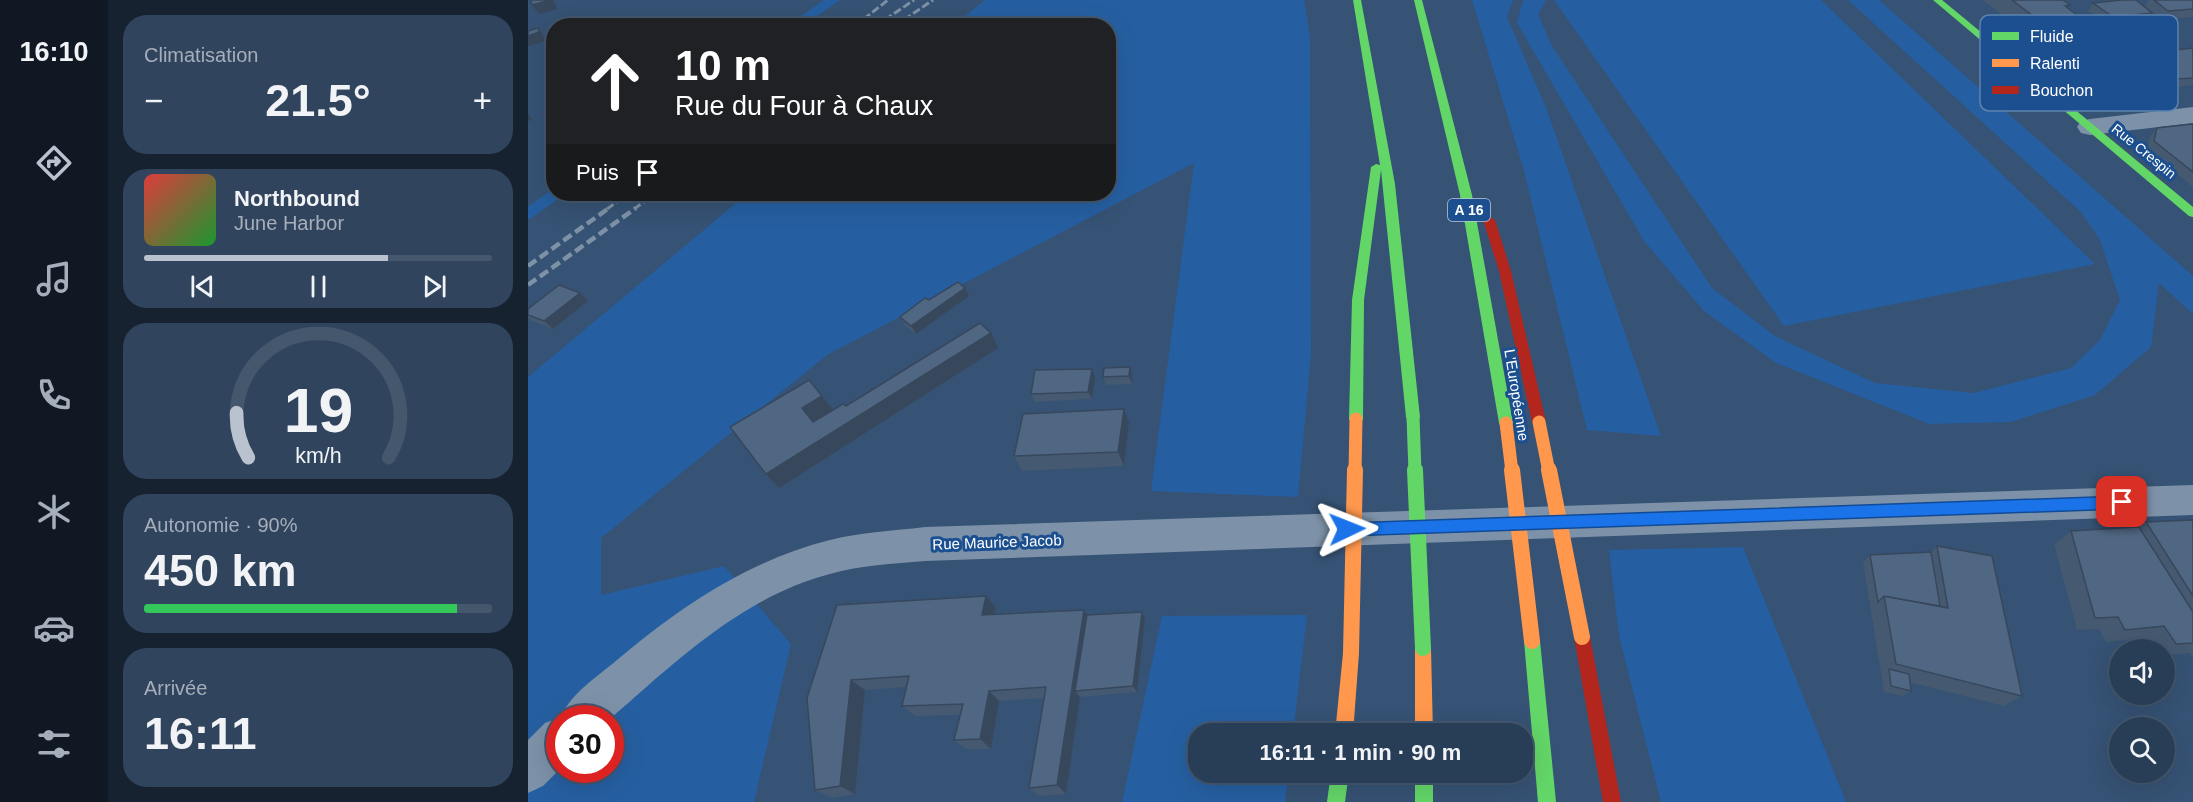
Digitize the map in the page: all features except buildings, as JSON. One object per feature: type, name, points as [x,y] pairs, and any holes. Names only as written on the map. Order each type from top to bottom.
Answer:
[{"type":"main road","points":[[1357,0],[1391,195],[1413,417],[1424,723]]},
{"type":"main road","name":"L'Européenne","points":[[1418,0],[1451,127],[1485,294],[1506,423],[1532,641],[1547,802]]},
{"type":"main road","name":"Rue Crespin","points":[[1937,0],[1980,36]]},
{"type":"main road","name":"Rue Crespin","points":[[2071,111],[2193,213]]},
{"type":"main road","points":[[1451,127],[1489,221],[1504,271],[1539,422],[1612,802]]},
{"type":"main road","points":[[1345,723],[1351,653],[1358,300],[1381,133]]},
{"type":"main road","points":[[1336,802],[1339,783]]},
{"type":"main road","points":[[1424,783],[1424,802]]},
{"type":"street","points":[[2090,127],[2193,115]]},
{"type":"street","name":"Rue Maurice Jacob","points":[[596,705],[677,637],[733,600],[784,571],[828,557],[925,544],[2193,500]]},
{"type":"street","points":[[528,771],[546,752]]},
{"type":"shaded area","points":[[824,0],[840,0],[814,18],[798,18]]},
{"type":"shaded area","points":[[985,0],[1304,0],[1310,36],[1311,355],[1298,497],[1151,491],[1194,163],[827,355],[601,538],[601,595],[724,566],[791,644],[754,802],[528,802],[528,377],[739,201],[1116,201],[1116,18],[963,18]]},
{"type":"shaded area","points":[[1472,0],[1513,0],[1507,17],[1547,110],[1661,436],[1587,430],[1523,167]]},
{"type":"shaded area","points":[[1523,0],[1546,0],[1538,14],[1552,46],[1712,288],[1775,336],[1875,383],[1974,393],[2071,368],[2100,340],[2120,300],[2100,240],[2081,212],[1848,0],[1879,0],[1980,89],[1980,111],[2005,111],[2193,276],[2193,314],[2159,283],[2151,347],[2095,395],[2011,422],[1929,424],[1776,363],[1704,311],[1644,241],[1517,23]]},
{"type":"shaded area","points":[[1554,0],[1821,0],[2095,264],[1784,326]]},
{"type":"shaded area","points":[[546,194],[546,201],[555,201],[528,220],[528,207]]},
{"type":"shaded area","points":[[1743,547],[1846,802],[1661,802],[1619,636],[1609,550]]},
{"type":"shaded area","points":[[1307,615],[1294,723],[1188,723],[1188,783],[1288,783],[1285,802],[1122,802],[1162,616]]},
{"type":"railway","points":[[865,18],[888,0]]},
{"type":"railway","points":[[888,18],[914,0]]},
{"type":"railway","points":[[907,18],[933,0]]},
{"type":"railway","points":[[607,209],[618,201]]},
{"type":"railway","points":[[634,209],[645,201]]},
{"type":"railway","points":[[528,266],[609,208]]},
{"type":"railway","points":[[528,285],[636,208]]},
{"type":"traffic: fast","points":[[1357,0],[1389,184],[1413,417]]},
{"type":"traffic: fast","points":[[1418,0],[1466,195],[1506,423]]},
{"type":"traffic: fast","points":[[1937,0],[1980,36]]},
{"type":"traffic: fast","points":[[2070,111],[2193,213]]},
{"type":"traffic: fast","points":[[1356,419],[1358,300],[1376,167]]},
{"type":"traffic: fast","points":[[1413,417],[1423,648]]},
{"type":"traffic: fast","points":[[1532,641],[1547,802]]},
{"type":"traffic: fast","points":[[1336,802],[1339,783]]},
{"type":"traffic: fast","points":[[1424,783],[1424,802]]},
{"type":"traffic: slow","points":[[1351,653],[1356,419]]},
{"type":"traffic: slow","points":[[1539,422],[1582,637]]},
{"type":"traffic: slow","points":[[1506,423],[1532,641]]},
{"type":"traffic: slow","points":[[1423,648],[1424,723]]},
{"type":"traffic: slow","points":[[1345,723],[1351,653]]},
{"type":"traffic: jam","points":[[1489,220],[1505,271],[1539,422]]},
{"type":"traffic: jam","points":[[1582,637],[1612,802]]},
{"type":"route","points":[[1347,529],[2122,502]]}]
